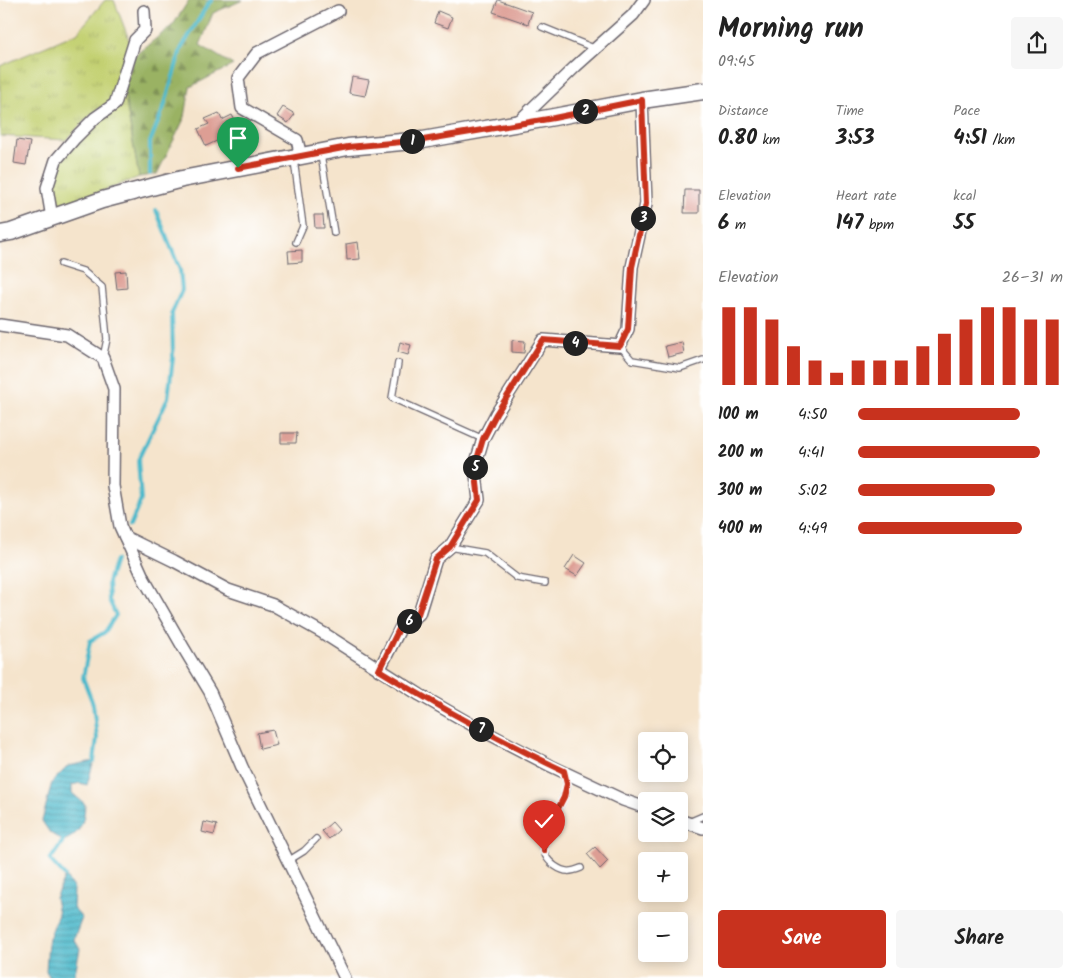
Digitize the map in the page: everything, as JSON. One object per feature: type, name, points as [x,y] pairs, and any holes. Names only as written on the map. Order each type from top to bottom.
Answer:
[{"type":"street","points":[[517,123],[576,66],[633,15],[644,0]]},
{"type":"street","points":[[52,218],[47,188],[56,160],[95,118],[115,104],[134,40],[145,30],[144,11]]},
{"type":"street","points":[[297,157],[297,140],[242,108],[238,78],[257,53],[338,11]]},
{"type":"street","points":[[0,234],[11,232],[102,200],[182,178],[348,147],[423,140],[554,118],[642,100],[703,91]]},
{"type":"street","points":[[379,670],[400,627],[418,614],[436,559],[450,547],[479,500],[475,466],[483,439],[496,414],[543,340],[620,346],[628,329],[632,267],[646,204],[642,100]]},
{"type":"street","points":[[0,325],[67,335],[103,358],[114,389],[113,486],[120,526],[144,578],[210,692],[242,767],[345,978]]},
{"type":"street","points":[[125,537],[228,590],[273,605],[323,633],[379,670],[474,726],[623,800],[638,805]]},
{"type":"street","points":[[688,823],[703,828]]},
{"type":"lane","points":[[542,27],[596,48]]},
{"type":"lane","points":[[320,152],[334,233]]},
{"type":"lane","points":[[296,242],[303,226],[297,157]]},
{"type":"lane","points":[[61,264],[83,271],[102,287],[107,339],[103,358]]},
{"type":"lane","points":[[620,346],[632,360],[680,368],[703,360]]},
{"type":"lane","points":[[398,363],[392,398],[483,439]]},
{"type":"lane","points":[[450,547],[485,553],[517,578],[545,583]]},
{"type":"lane","points":[[564,771],[567,784],[564,797],[545,834],[544,851],[549,862],[558,868],[570,872],[581,868]]},
{"type":"lane","points":[[688,820],[703,816]]},
{"type":"lane","points":[[288,861],[304,851],[316,839]]},
{"type":"green space","points":[[105,0],[114,0],[131,45],[114,99],[94,112],[66,140],[0,136],[0,66],[77,33]]},
{"type":"green space","points":[[189,0],[243,0],[213,13],[200,45],[233,65],[190,87],[185,117],[157,174],[139,177],[124,91],[134,56],[173,25]]},
{"type":"green space","points":[[124,91],[139,177],[57,209],[51,187],[61,160],[98,122],[119,108]]},
{"type":"water","points":[[94,761],[87,785],[80,783],[72,785],[72,793],[85,804],[84,817],[78,831],[63,841],[50,833],[42,821],[52,782],[68,766]]},
{"type":"water","points":[[65,876],[74,889],[73,908],[82,918],[74,939],[80,949],[74,978],[50,978],[46,971],[48,942],[58,914],[55,898]]},
{"type":"building","points":[[498,0],[532,12],[528,24],[493,12]]},
{"type":"building","points":[[438,11],[452,17],[448,28],[434,23]]},
{"type":"building","points":[[352,77],[369,80],[365,96],[349,93]]},
{"type":"building","points":[[283,107],[295,114],[288,123],[277,116]]},
{"type":"building","points":[[219,113],[222,120],[232,115],[240,130],[206,146],[198,129],[209,124],[205,119]]},
{"type":"building","points":[[17,140],[30,142],[26,165],[14,163]]},
{"type":"building","points":[[685,190],[699,190],[699,213],[684,213]]},
{"type":"building","points":[[314,215],[323,215],[324,228],[315,228]]},
{"type":"building","points":[[358,242],[360,259],[347,260],[346,244]]},
{"type":"building","points":[[302,250],[302,262],[289,263],[288,251]]},
{"type":"building","points":[[126,271],[127,288],[117,289],[115,272]]},
{"type":"building","points":[[512,340],[525,341],[524,353],[512,352]]},
{"type":"building","points":[[400,342],[411,345],[408,355],[398,352]]},
{"type":"building","points":[[682,342],[684,353],[668,357],[665,346]]},
{"type":"building","points":[[281,433],[297,433],[296,443],[281,443]]},
{"type":"building","points":[[574,555],[586,563],[577,576],[565,569]]},
{"type":"building","points":[[273,730],[277,745],[260,749],[257,733]]},
{"type":"building","points":[[204,822],[217,825],[214,835],[202,832]]},
{"type":"building","points":[[332,822],[339,830],[329,839],[322,831]]},
{"type":"building","points":[[595,847],[608,861],[600,869],[587,854]]},
{"type":"waterway","points":[[150,174],[150,142],[164,107],[181,49],[212,0]]},
{"type":"waterway","points":[[130,526],[141,500],[138,460],[168,398],[173,358],[172,313],[182,290],[180,270],[156,210]]},
{"type":"waterway","points":[[94,761],[97,738],[93,704],[83,678],[90,641],[105,632],[116,615],[109,600],[108,582],[115,560]]},
{"type":"waterway","points":[[63,841],[50,860],[65,876]]},
{"type":"route","points":[[238,168],[348,147],[423,140],[554,118],[642,100],[646,204],[632,267],[628,329],[620,346],[543,340],[496,414],[483,439],[475,466],[479,500],[450,547],[436,559],[418,614],[400,627],[379,670],[474,726],[564,771],[567,784],[564,797],[545,834],[544,851]]}]
